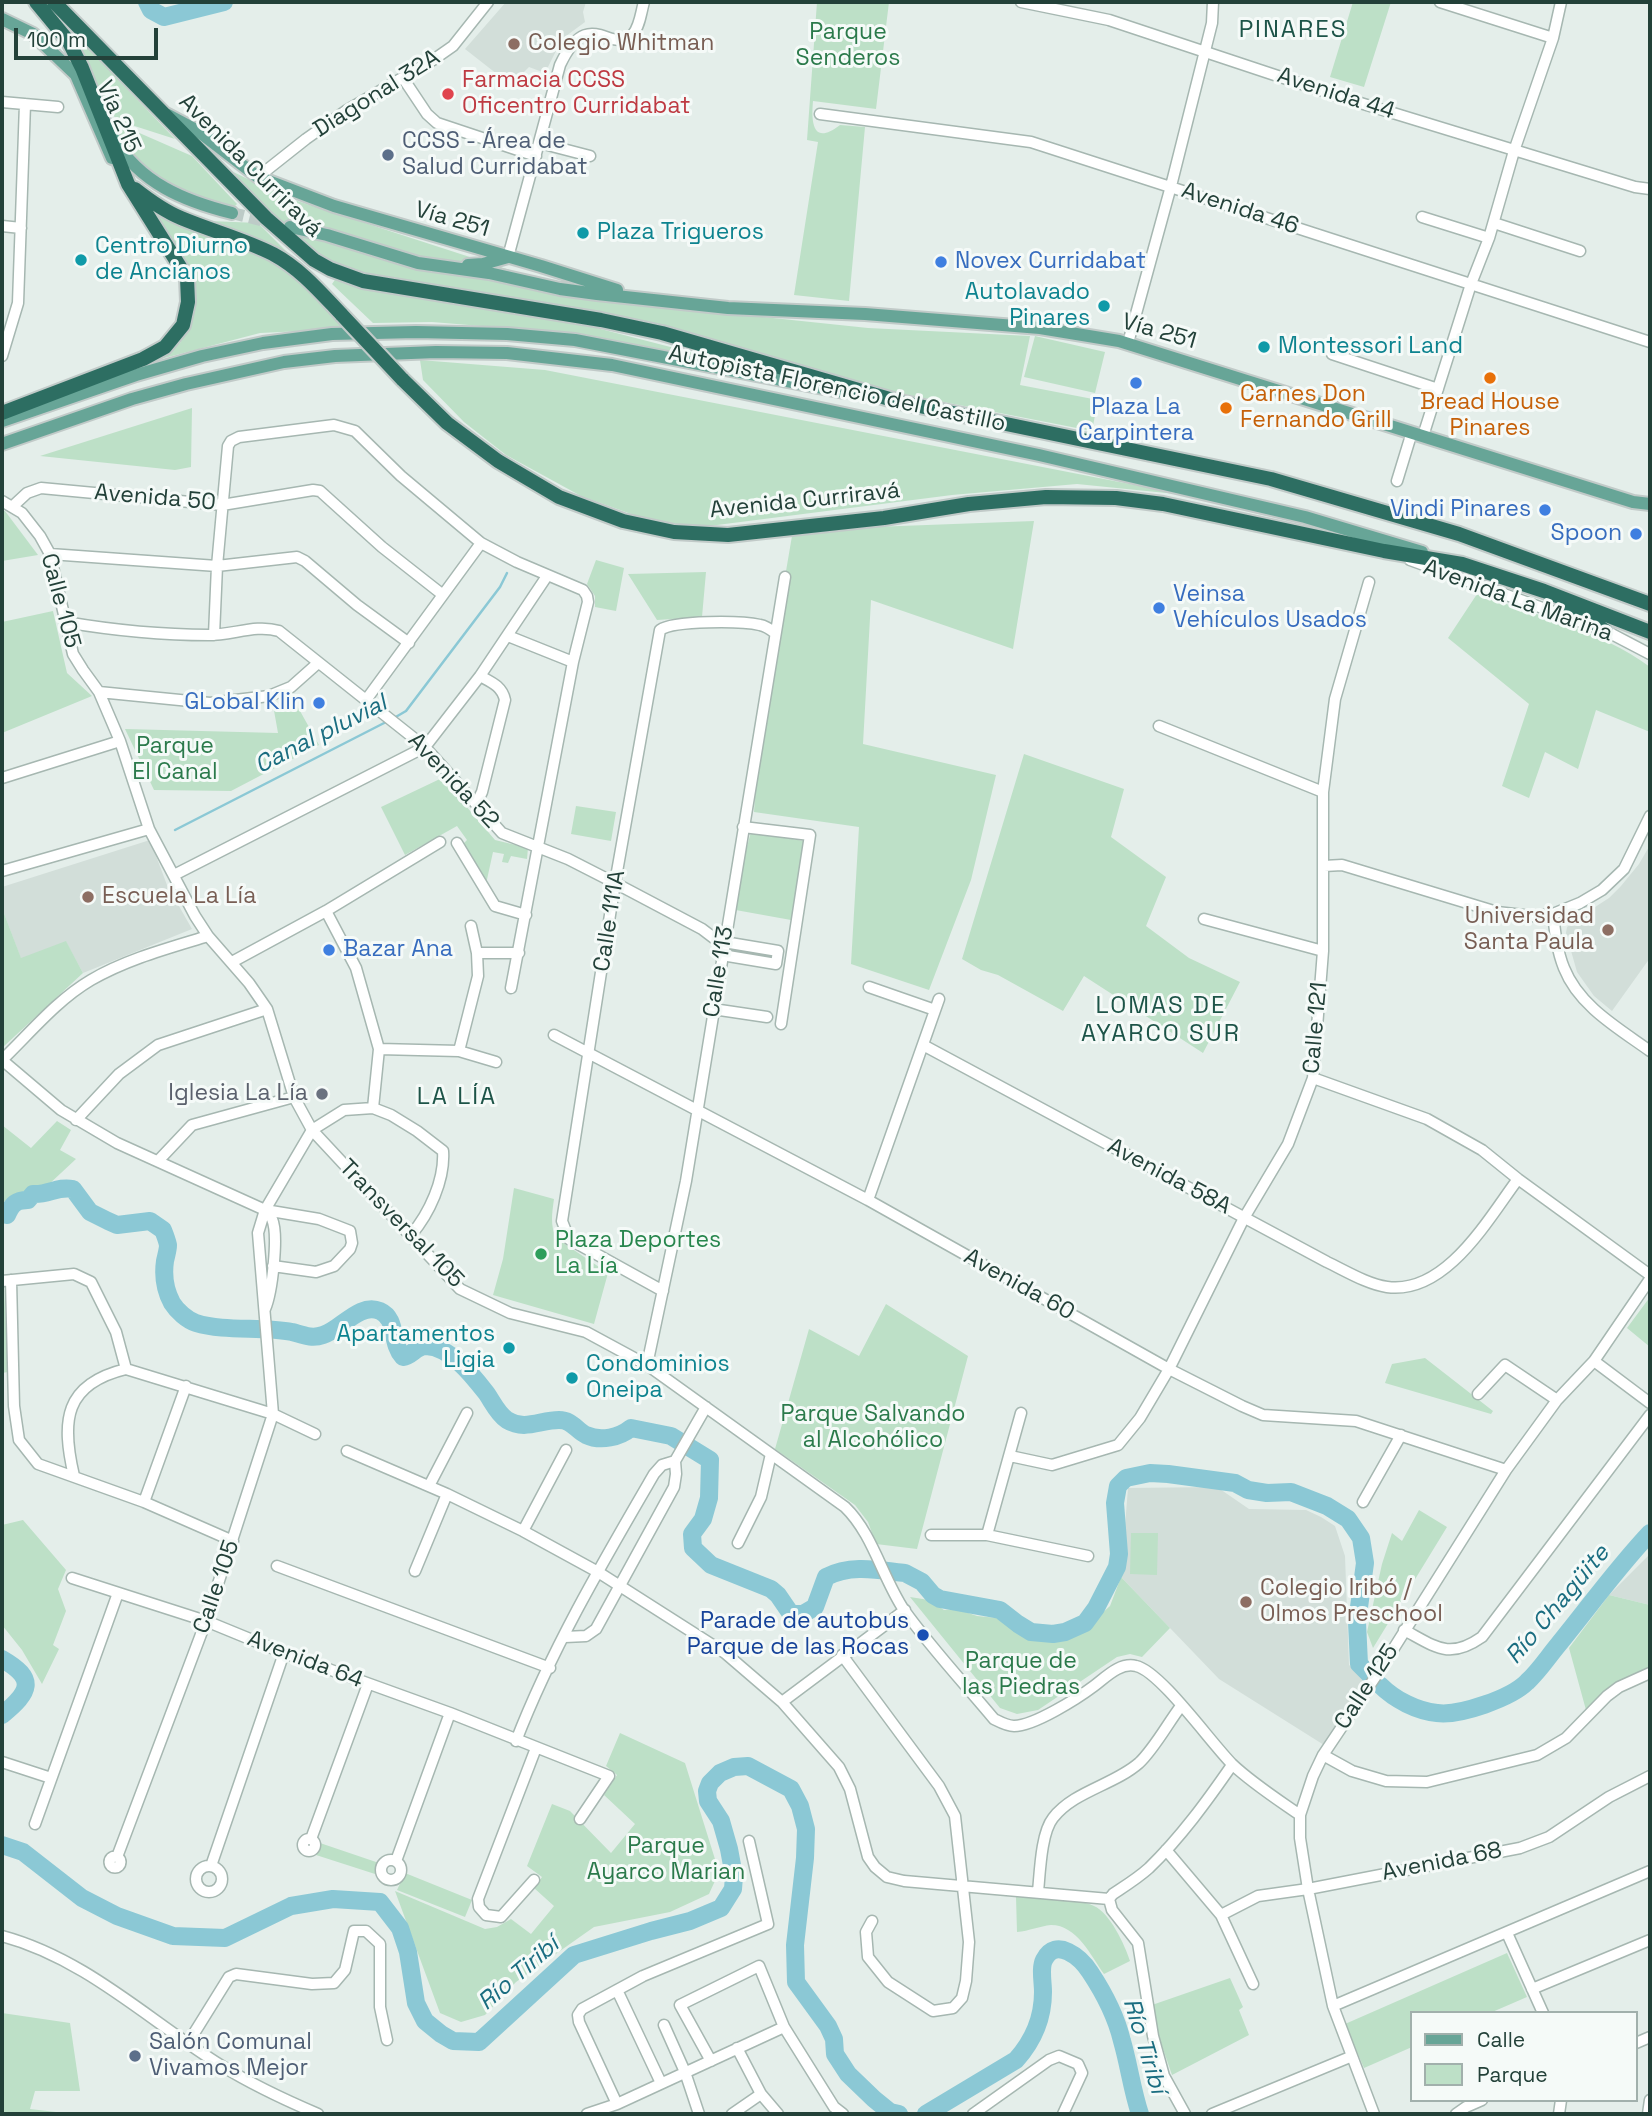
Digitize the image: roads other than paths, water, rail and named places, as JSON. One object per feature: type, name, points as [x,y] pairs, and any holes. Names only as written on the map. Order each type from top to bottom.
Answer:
[{"type":"highway","points":[[2,413],[143,359],[165,347],[183,325],[188,302],[187,278],[128,184],[105,123],[69,42],[36,2]]},
{"type":"highway","name":"Avenida Curriravá","points":[[54,2],[266,218],[300,250],[330,269],[363,281],[650,330],[900,402]]},
{"type":"highway","name":"Avenida Curriravá","points":[[128,184],[180,218],[240,239],[275,255],[296,269],[447,424],[498,461],[559,497],[623,521],[674,532],[728,536],[858,521],[968,504],[1046,497],[1116,498],[1163,504],[1384,551],[1462,564]]},
{"type":"highway","name":"Autopista Florencio del Castillo","points":[[900,402],[1271,479],[1459,534],[1650,604]]},
{"type":"highway","name":"Autopista Florencio del Castillo","points":[[1462,564],[1650,632]]},
{"type":"highway","points":[[1544,592],[1606,631]]},
{"type":"main road","name":"Vía 215","points":[[2,19],[33,34],[76,75],[103,142],[128,184]]},
{"type":"main road","name":"Vía 251","points":[[164,113],[198,131],[258,177],[334,206],[637,297]]},
{"type":"main road","points":[[105,123],[123,152],[147,178],[185,199],[232,213]]},
{"type":"main road","name":"Vía 251","points":[[290,227],[418,262],[489,273],[560,289],[728,308],[865,314],[1040,328],[1128,343],[1633,502],[1650,504]]},
{"type":"main road","points":[[439,266],[483,264],[508,257],[521,273],[560,289]]},
{"type":"main road","name":"Autopista Florencio del Castillo","points":[[2,421],[136,374],[202,356],[263,343],[332,334],[404,332],[507,334],[575,341],[900,402]]},
{"type":"main road","name":"Autopista Florencio del Castillo","points":[[2,444],[154,393],[285,362],[335,356],[436,352],[544,356],[612,365],[1039,455],[1305,517],[1462,564]]},
{"type":"street","name":"Diagonal 32A","points":[[258,177],[336,117],[433,61],[453,46],[488,2]]},
{"type":"street","points":[[508,257],[560,65],[568,48],[583,34],[592,33],[617,40],[627,38],[634,33],[644,2]]},
{"type":"street","name":"Avenida 44","points":[[1021,2],[1109,20],[1344,98],[1635,187],[1650,189]]},
{"type":"street","points":[[1128,343],[1212,23],[1213,2]]},
{"type":"street","points":[[1440,2],[1553,38]]},
{"type":"street","points":[[1398,481],[1438,390],[1553,38],[1561,2]]},
{"type":"street","points":[[403,78],[427,114],[437,123],[536,156]]},
{"type":"street","points":[[2,102],[58,107]]},
{"type":"street","points":[[2,356],[18,303],[25,104]]},
{"type":"street","name":"Avenida 46","points":[[820,114],[1031,142],[1650,342]]},
{"type":"street","points":[[540,143],[590,156]]},
{"type":"street","points":[[1422,217],[1489,239]]},
{"type":"street","points":[[1494,223],[1580,251]]},
{"type":"street","points":[[2,226],[21,228]]},
{"type":"street","points":[[1332,354],[1438,390]]},
{"type":"street","points":[[214,635],[217,566],[228,446],[239,437],[334,425],[355,431],[401,476],[481,543],[547,576],[583,590],[588,602],[573,663],[512,988]]},
{"type":"street","name":"Avenida 50","points":[[13,506],[27,493],[41,488],[222,505],[272,495],[320,491],[382,548],[443,595]]},
{"type":"street","points":[[2,500],[13,506]]},
{"type":"street","name":"Calle 105","points":[[13,506],[30,521],[50,554],[65,622],[78,663],[99,692],[120,741],[149,829],[195,916],[208,936],[232,961]]},
{"type":"street","points":[[366,700],[481,543]]},
{"type":"street","name":"Avenida La Marina","points":[[1384,551],[1606,631],[1650,654]]},
{"type":"street","points":[[50,554],[217,566],[297,557],[409,643]]},
{"type":"street","points":[[174,875],[425,747],[480,676],[547,576]]},
{"type":"street","name":"Calle 113","points":[[647,1365],[686,1181],[785,578]]},
{"type":"street","name":"Calle 121","points":[[1010,1456],[1052,1465],[1118,1445],[1140,1418],[1169,1369],[1244,1218],[1288,1144],[1313,1078],[1323,951],[1323,792],[1335,699],[1369,582]]},
{"type":"street","name":"Avenida 52","points":[[65,622],[113,629],[214,635],[270,629],[279,631],[425,747],[502,833],[568,859],[615,883],[702,929],[723,948]]},
{"type":"street","name":"Calle 111A","points":[[663,1290],[569,1238],[562,1221],[615,883],[660,630],[666,625],[678,623],[749,623],[775,632]]},
{"type":"street","points":[[508,636],[573,663]]},
{"type":"street","points":[[99,692],[210,703],[269,696],[291,687],[318,663]]},
{"type":"street","points":[[476,804],[482,792],[505,700],[498,687],[480,676]]},
{"type":"street","points":[[1160,726],[1323,792]]},
{"type":"street","points":[[2,778],[120,741]]},
{"type":"street","points":[[1324,866],[1342,865],[1497,912],[1532,916],[1553,914],[1602,890],[1624,869],[1650,816]]},
{"type":"street","points":[[743,827],[810,835],[781,1024]]},
{"type":"street","points":[[2,871],[149,829]]},
{"type":"street","points":[[232,961],[326,911],[440,842]]},
{"type":"street","points":[[457,843],[495,906],[526,915]]},
{"type":"street","points":[[326,911],[356,968],[379,1049],[373,1108]]},
{"type":"street","points":[[1553,914],[1563,966],[1576,991],[1609,1021],[1650,1051]]},
{"type":"street","points":[[1204,919],[1323,951]]},
{"type":"street","points":[[459,1051],[478,976],[477,953],[471,926]]},
{"type":"street","points":[[208,936],[153,953],[90,981],[65,1000],[2,1060],[76,1120],[117,1143],[265,1210],[319,1219],[350,1231],[350,1250],[334,1266],[316,1272],[273,1266]]},
{"type":"street","points":[[723,948],[778,951],[776,964],[723,948]]},
{"type":"street","points":[[477,953],[519,953]]},
{"type":"street","name":"Transversal 105","points":[[232,961],[267,1009],[294,1097],[312,1130],[460,1289],[528,1318],[586,1332],[647,1365],[845,1507],[860,1523],[886,1579],[905,1610],[994,1719],[1013,1726],[1032,1722],[1091,1688],[1113,1671],[1128,1665],[1139,1667],[1149,1674],[1181,1706]]},
{"type":"street","points":[[869,987],[935,1010]]},
{"type":"street","points":[[868,1200],[939,999]]},
{"type":"street","points":[[76,1120],[118,1074],[158,1045],[267,1009]]},
{"type":"street","points":[[713,1009],[767,1017]]},
{"type":"street","name":"Avenida 60","points":[[554,1035],[868,1200],[1169,1369],[1263,1415],[1356,1421],[1506,1470]]},
{"type":"street","name":"Avenida 58A","points":[[923,1045],[1244,1218],[1368,1281],[1387,1287],[1420,1282],[1438,1274],[1453,1262],[1518,1179]]},
{"type":"street","points":[[379,1049],[459,1051],[496,1062]]},
{"type":"street","points":[[1313,1078],[1427,1119],[1482,1150],[1650,1277]]},
{"type":"street","points":[[158,1161],[191,1125],[294,1097]]},
{"type":"street","points":[[312,1130],[344,1110],[373,1108],[391,1115],[443,1151],[435,1194],[423,1221],[411,1235]]},
{"type":"street","name":"Calle 105","points":[[117,1857],[206,1621],[273,1414],[258,1240],[265,1210],[312,1130]]},
{"type":"street","name":"Calle 105","points":[[265,1210],[272,1219],[273,1266],[270,1298],[265,1309]]},
{"type":"street","points":[[126,1368],[116,1332],[90,1282],[74,1274],[6,1280],[14,1406],[19,1440],[38,1464],[144,1502],[233,1542]]},
{"type":"street","name":"Calle 125","points":[[1374,2114],[1332,2006],[1308,1889],[1300,1838],[1300,1815],[1312,1776],[1506,1470],[1557,1400],[1594,1361],[1650,1277]]},
{"type":"street","points":[[1594,1361],[1650,1403]]},
{"type":"street","points":[[1478,1394],[1505,1365],[1557,1400]]},
{"type":"street","points":[[74,1476],[67,1447],[67,1424],[75,1401],[88,1385],[126,1368],[273,1414],[314,1434]]},
{"type":"street","points":[[144,1502],[186,1386]]},
{"type":"street","points":[[516,1741],[532,1699],[598,1572],[654,1474],[662,1465],[676,1457],[706,1408]]},
{"type":"street","points":[[429,1486],[467,1413]]},
{"type":"street","points":[[987,1535],[1021,1413]]},
{"type":"street","points":[[1404,1630],[1437,1647],[1452,1650],[1467,1647],[1482,1637],[1650,1415]]},
{"type":"street","points":[[1363,1502],[1401,1435]]},
{"type":"street","points":[[523,1531],[566,1450]]},
{"type":"street","points":[[347,1451],[447,1494],[523,1531],[598,1572],[725,1653],[782,1702],[839,1767],[850,1789],[868,1857],[887,1877],[904,1881],[1110,1899]]},
{"type":"street","points":[[738,1543],[761,1497],[771,1454]]},
{"type":"street","points":[[565,1637],[586,1636],[596,1629],[674,1487],[676,1457]]},
{"type":"street","points":[[415,1571],[447,1494]]},
{"type":"street","points":[[931,1535],[987,1535],[1088,1556]]},
{"type":"street","points":[[277,1566],[550,1668]]},
{"type":"street","name":"Avenida 64","points":[[72,1578],[206,1621],[609,1776],[580,1819]]},
{"type":"street","points":[[34,1824],[118,1593]]},
{"type":"street","points":[[782,1702],[905,1610]]},
{"type":"street","points":[[211,1866],[284,1653]]},
{"type":"street","points":[[842,1655],[945,1796],[955,1816],[969,1942],[962,1998],[953,2008],[933,2011],[888,1982],[868,1957],[866,1932],[872,1921]]},
{"type":"street","points":[[1323,1755],[1352,1771],[1386,1781],[1427,1782],[1524,1758],[1550,1749],[1566,1738],[1607,1696],[1619,1687],[1650,1673]]},
{"type":"street","points":[[311,1839],[368,1684]]},
{"type":"street","points":[[1038,1892],[1045,1836],[1052,1819],[1072,1801],[1108,1783],[1140,1762],[1181,1706],[1233,1765],[1300,1815]]},
{"type":"street","points":[[396,1861],[450,1713]]},
{"type":"street","points":[[534,1880],[501,1917],[486,1915],[479,1907],[478,1899],[536,1748]]},
{"type":"street","points":[[2,1762],[51,1779]]},
{"type":"street","points":[[1185,2114],[1164,2076],[1153,2036],[1138,1943],[1112,1910],[1110,1899],[1147,1870],[1166,1850],[1191,1822],[1233,1765]]},
{"type":"street","name":"Avenida 68","points":[[1222,1915],[1258,1896],[1308,1889],[1520,1848],[1549,1837],[1609,1797],[1650,1776]]},
{"type":"street","points":[[617,2104],[578,2015],[582,2009],[617,1990],[697,1952],[768,1924],[749,1841]]},
{"type":"street","points":[[1166,1850],[1222,1915],[1253,1984]]},
{"type":"street","points":[[1332,2006],[1650,1871]]},
{"type":"street","points":[[188,2043],[229,1978],[236,1974],[312,1984],[334,1983],[345,1970],[354,1931],[366,1931],[380,1944],[380,2007],[387,2040]]},
{"type":"street","points":[[1507,1933],[1541,2011]]},
{"type":"street","points":[[2,1936],[59,1956],[91,1974],[221,2066],[272,2095],[318,2114]]},
{"type":"street","points":[[1532,1989],[1650,1940]]},
{"type":"street","points":[[711,2061],[680,2005],[759,1966],[784,2027],[834,2107],[843,2114]]},
{"type":"street","points":[[617,1990],[662,2083]]},
{"type":"street","points":[[664,2025],[685,2072],[699,2114]]},
{"type":"street","points":[[587,2114],[617,2104],[784,2027]]},
{"type":"street","points":[[737,2048],[761,2094],[778,2114]]},
{"type":"street","points":[[973,2114],[1049,2060],[1059,2056],[1078,2064],[1082,2073],[1063,2114]]},
{"type":"street","points":[[1212,2114],[1350,2057]]},
{"type":"street","points":[[732,2114],[761,2094]]},
{"type":"street","points":[[1648,2114],[1650,2100]]},
{"type":"street","points":[[1456,2114],[1478,2102]]},
{"type":"waterway","points":[[147,2],[151,10],[164,17],[224,2]]},
{"type":"waterway","name":"Canal pluvial","points":[[394,718],[406,711],[500,587],[507,573]]},
{"type":"waterway","name":"Canal pluvial","points":[[175,830],[388,721]]},
{"type":"waterway","name":"Río Chagüite","points":[[2,1214],[7,1215],[15,1203],[28,1200],[33,1194],[73,1189],[90,1212],[108,1221],[117,1225],[150,1221],[163,1230],[168,1245],[164,1272],[168,1293],[177,1309],[193,1322],[207,1326],[280,1330],[315,1337],[330,1332],[357,1313],[372,1309],[386,1315],[403,1357],[423,1346],[444,1351],[468,1371],[501,1415],[514,1423],[526,1425],[563,1420],[586,1435],[598,1438],[616,1436],[631,1428],[671,1436],[710,1460],[709,1498],[703,1519],[692,1534],[693,1548],[711,1565],[771,1589],[791,1614],[803,1614],[815,1607],[826,1577],[835,1573],[865,1569],[905,1573],[895,1572]]},
{"type":"waterway","name":"Río Chagüite","points":[[905,1573],[922,1582],[940,1599],[1000,1610],[1031,1632],[1065,1632],[1085,1623],[1096,1608],[1117,1567],[1119,1554],[1115,1503],[1118,1486],[1126,1478],[1150,1473],[1168,1474],[1235,1483],[1248,1490],[1267,1493],[1291,1492],[1327,1506],[1348,1519],[1361,1538],[1365,1563],[1357,1622],[1359,1664],[1369,1674]]},
{"type":"waterway","name":"Río Chagüite","points":[[1380,1685],[1407,1704],[1437,1713],[1471,1709],[1509,1694],[1536,1673],[1650,1533]]},
{"type":"waterway","name":"Río Tiribí","points":[[2,1659],[21,1673],[26,1686],[19,1699],[2,1715]]},
{"type":"waterway","name":"Río Tiribí","points":[[2,1845],[23,1852],[82,1898],[117,1916],[173,1936],[225,1938],[291,1906],[333,1899],[380,1902],[400,1928],[408,1952],[416,2003],[425,2021],[453,2041],[479,2042],[574,1955],[690,1921],[721,1908],[733,1889],[734,1876],[721,1821],[708,1801],[707,1791],[710,1783],[720,1773],[734,1767],[748,1766],[791,1789],[800,1806],[806,1829],[795,1945],[796,1982],[828,2026],[834,2039],[835,2054],[848,2074],[890,2112],[899,2114]]},
{"type":"waterway","name":"Río Tiribí","points":[[926,2114],[1016,2060],[1022,2053],[1036,2029],[1041,2011],[1043,1963],[1049,1953],[1055,1950],[1068,1952],[1086,1966],[1109,2005],[1127,2059],[1140,2114]]},
{"type":"tunnel","points":[[232,213],[273,223]]},
{"type":"place","name":"Colegio Whitman","points":[[514,44]]},
{"type":"place","name":"Farmacia CCSS Oficentro Curridabat","points":[[448,94]]},
{"type":"place","name":"CCSS - Área de Salud Curridabat","points":[[388,155]]},
{"type":"place","name":"Plaza Trigueros","points":[[583,233]]},
{"type":"place","name":"Centro Diurno de Ancianos","points":[[81,260]]},
{"type":"place","name":"Novex Curridabat","points":[[941,262]]},
{"type":"place","name":"Autolavado Pinares","points":[[1104,306]]},
{"type":"place","name":"Montessori Land","points":[[1264,347]]},
{"type":"place","name":"Bread House Pinares","points":[[1490,378]]},
{"type":"place","name":"Plaza La Carpintera","points":[[1136,383]]},
{"type":"place","name":"Carnes Don Fernando Grill","points":[[1226,408]]},
{"type":"place","name":"Vindi Pinares","points":[[1545,510]]},
{"type":"place","name":"Spoon","points":[[1636,534]]},
{"type":"place","name":"Veinsa Vehículos Usados","points":[[1159,608]]},
{"type":"place","name":"GLobal Klin","points":[[319,703]]},
{"type":"place","name":"Escuela La Lía","points":[[88,897]]},
{"type":"place","name":"Universidad Santa Paula","points":[[1608,930]]},
{"type":"place","name":"Bazar Ana","points":[[329,950]]},
{"type":"place","name":"Iglesia La Lía","points":[[322,1094]]},
{"type":"place","name":"Plaza Deportes La Lía","points":[[541,1254]]},
{"type":"place","name":"Apartamentos Ligia","points":[[509,1348]]},
{"type":"place","name":"Condominios Oneipa","points":[[572,1378]]},
{"type":"place","name":"Colegio Iribó / Olmos Preschool","points":[[1246,1602]]},
{"type":"place","name":"Parade de autobus Parque de las Rocas","points":[[923,1635]]},
{"type":"place","name":"Salón Comunal Vivamos Mejor","points":[[135,2056]]},
{"type":"district","name":"PINARES","points":[[1293,30]]},
{"type":"district","name":"LOMAS DE AYARCO SUR","points":[[1161,1020]]},
{"type":"district","name":"LA LÍA","points":[[457,1097]]},
{"type":"park label","name":"Parque Senderos","points":[[848,46]]},
{"type":"park label","name":"Parque El Canal","points":[[175,760]]},
{"type":"park label","name":"Parque Salvando al Alcohólico","points":[[873,1428]]},
{"type":"park label","name":"Parque de las Piedras","points":[[1021,1675]]},
{"type":"park label","name":"Parque Ayarco Marian","points":[[666,1860]]}]
